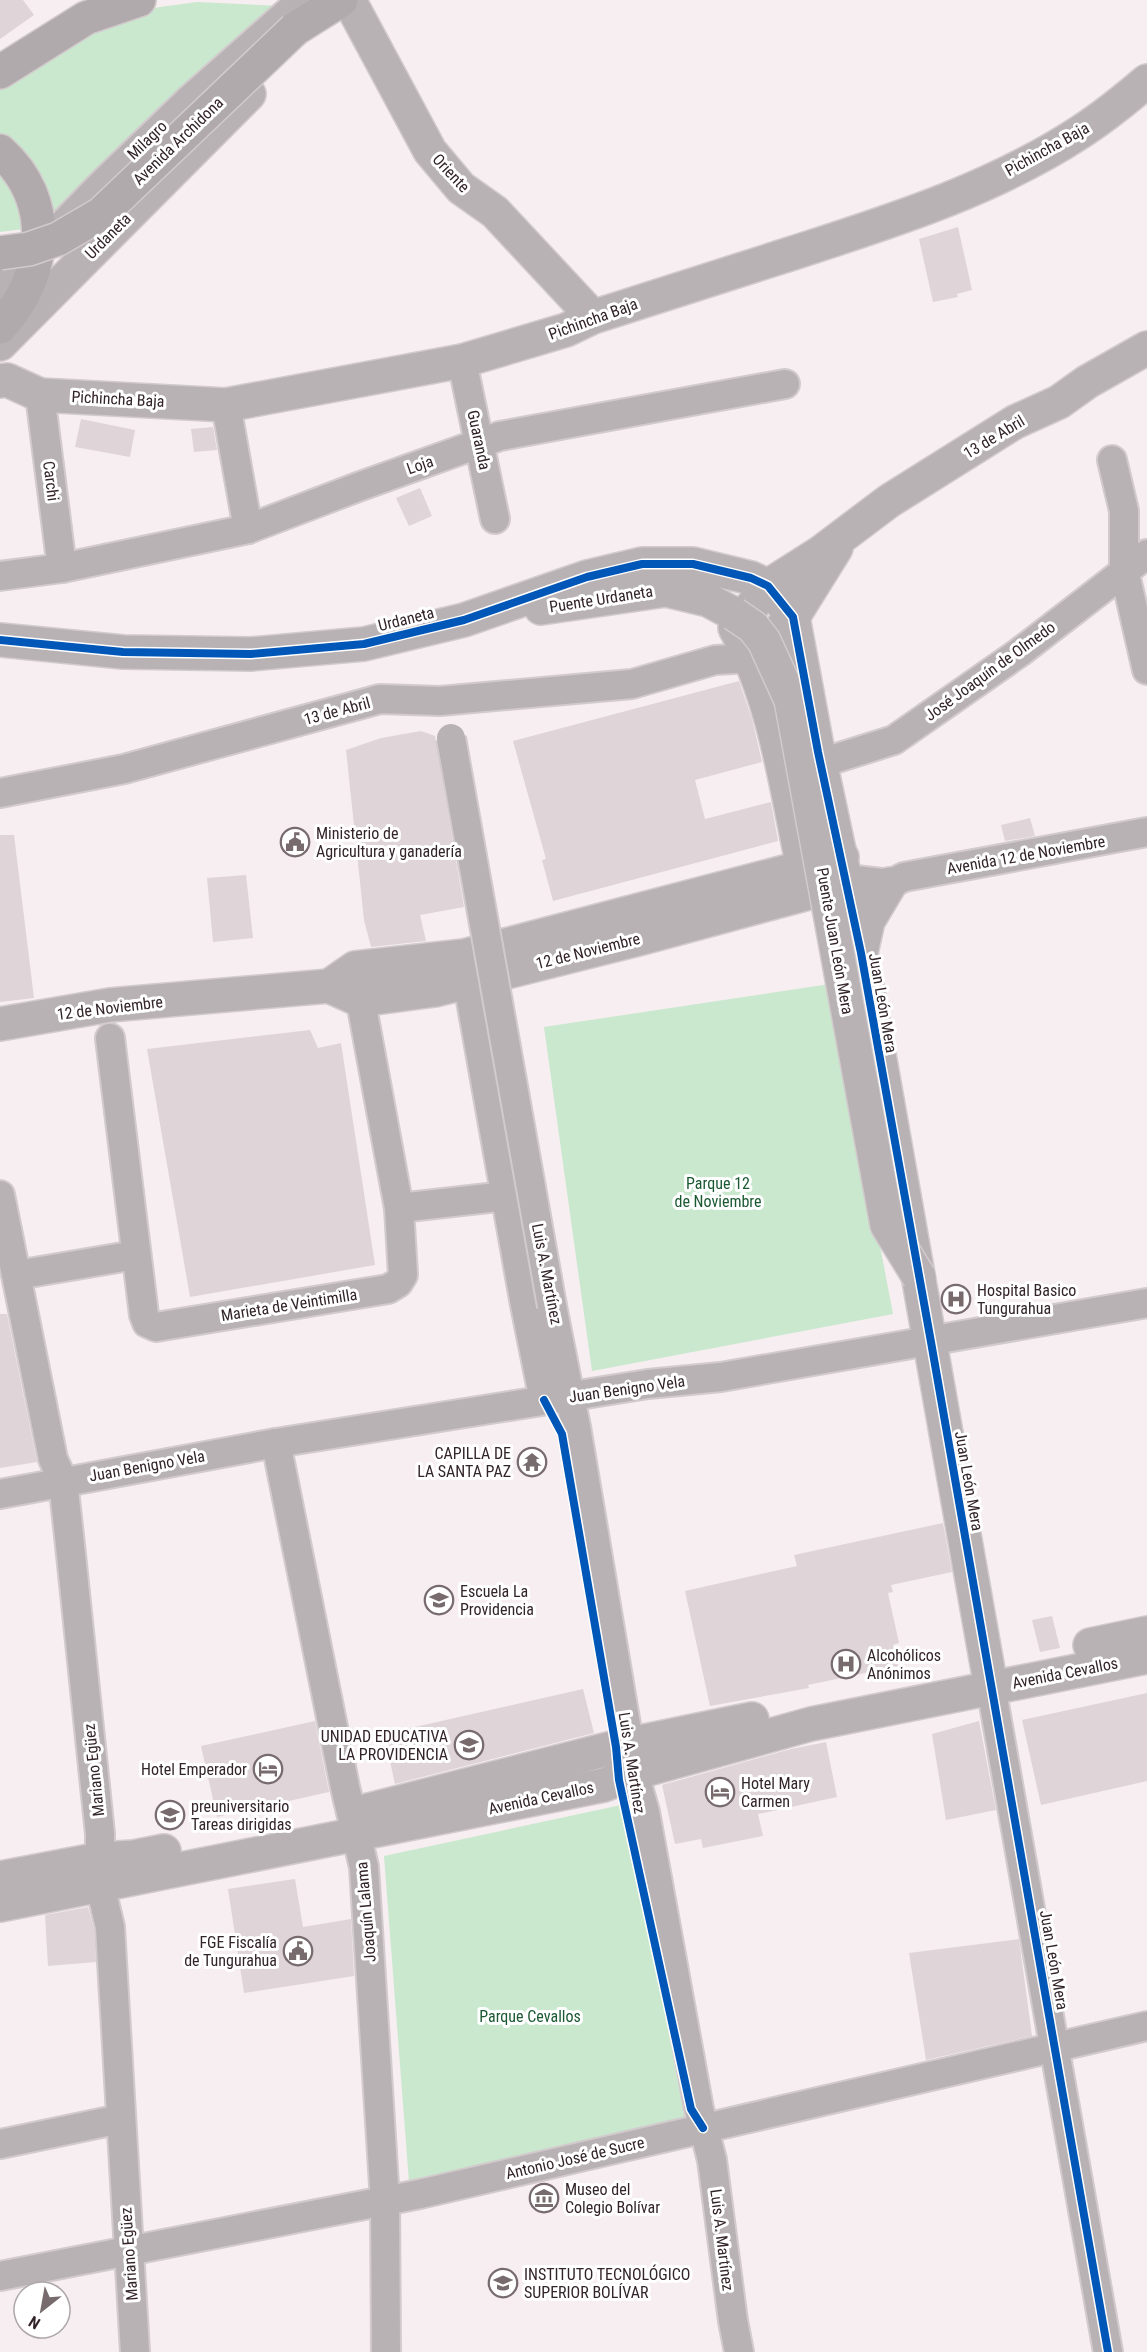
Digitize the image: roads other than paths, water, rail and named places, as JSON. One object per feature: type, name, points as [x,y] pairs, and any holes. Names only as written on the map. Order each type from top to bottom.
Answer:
[{"type":"main road","points":[[8,67],[86,18],[140,0]]},
{"type":"main road","name":"Avenida Archidona","points":[[0,253],[29,249],[58,239],[101,214],[299,14],[342,0]]},
{"type":"main road","points":[[0,151],[24,178],[35,199],[39,250],[32,274],[23,293],[0,327]]},
{"type":"main road","name":"Avenida Cevallos","points":[[0,1878],[100,1872],[354,1824],[616,1747],[633,1759],[990,1678],[1147,1633]]},
{"type":"main road","name":"Avenida Cevallos","points":[[990,1678],[1147,1657]]},
{"type":"main road","name":"Avenida Cevallos","points":[[0,1905],[100,1872]]},
{"type":"street","name":"Urdaneta","points":[[0,344],[342,0]]},
{"type":"street","name":"Oriente","points":[[349,0],[430,151],[461,188],[495,212],[593,317]]},
{"type":"street","name":"Milagro","points":[[0,289],[103,183],[182,107],[299,14]]},
{"type":"street","name":"Pichincha Baja","points":[[0,381],[7,380],[40,395],[226,405],[462,361],[566,330],[593,317],[878,226],[957,196],[1041,156],[1082,132],[1147,81]]},
{"type":"street","name":"13 de Abril","points":[[715,660],[735,621],[768,586],[846,534],[889,501],[1005,428],[1059,402],[1087,382],[1147,348]]},
{"type":"street","name":"Guaranda","points":[[462,361],[495,519]]},
{"type":"street","name":"Loja","points":[[0,576],[62,568],[248,529],[358,486],[512,434],[785,384]]},
{"type":"street","name":"Carchi","points":[[40,395],[62,568]]},
{"type":"street","points":[[226,405],[248,529]]},
{"type":"street","points":[[1112,460],[1124,511],[1124,570],[1147,670]]},
{"type":"street","name":"13 de Abril","points":[[0,793],[124,769],[380,699],[440,701],[632,684],[715,660],[752,658],[793,617],[846,534]]},
{"type":"street","name":"José Joaquín de Olmedo","points":[[821,763],[894,740],[1020,652],[1147,554]]},
{"type":"street","name":"Urdaneta","points":[[0,640],[123,652],[251,654],[364,644],[464,620],[587,577],[642,564],[693,564],[750,578],[768,586]]},
{"type":"street","points":[[768,586],[793,617]]},
{"type":"street","name":"Puente Urdaneta","points":[[464,620],[666,590],[708,600],[735,621]]},
{"type":"street","name":"Juan León Mera","points":[[793,617],[861,953],[1108,2352]]},
{"type":"street","points":[[735,621],[752,658],[768,708],[803,867]]},
{"type":"street","name":"Puente Juan León Mera","points":[[735,621],[753,627],[764,641],[791,700],[887,1225],[919,1277]]},
{"type":"street","name":"Luis A. Martínez","points":[[440,701],[451,738],[552,1306],[557,1398]]},
{"type":"street","name":"Avenida 12 de Noviembre","points":[[897,881],[1147,832]]},
{"type":"street","points":[[844,868],[884,866],[897,881],[868,921],[861,953]]},
{"type":"street","name":"12 de Noviembre","points":[[342,977],[360,1000],[435,990],[465,968],[803,867],[844,868]]},
{"type":"street","name":"12 de Noviembre","points":[[0,1024],[110,1005],[342,977],[465,968],[654,935],[812,892],[844,868]]},
{"type":"street","name":"Luis A. Martínez","points":[[465,968],[506,1196],[557,1398],[645,1812],[703,2128],[712,2160],[739,2352]]},
{"type":"street","name":"Marieta de Veintimilla","points":[[110,1038],[144,1315],[147,1323],[156,1327],[388,1289],[398,1283],[403,1275],[399,1208],[360,1000]]},
{"type":"street","name":"Mariano Egüez","points":[[0,1195],[52,1459],[63,1482],[99,1823],[100,1872],[110,1927],[135,2352]]},
{"type":"street","points":[[399,1208],[506,1196]]},
{"type":"street","points":[[17,1275],[135,1255]]},
{"type":"street","name":"Juan Benigno Vela","points":[[0,1494],[276,1443],[648,1384],[721,1377],[1147,1303]]},
{"type":"street","name":"Joaquín Lalama","points":[[276,1443],[364,1867],[385,2201],[386,2352]]},
{"type":"street","name":"Antonio José de Sucre","points":[[0,2276],[385,2201],[1147,2026]]},
{"type":"street","points":[[0,2144],[120,2119]]},
{"type":"place","name":"Ministerio de Agricultura y ganadería","points":[[295,842]]},
{"type":"place","name":"Hospital Basico Tungurahua","points":[[956,1299]]},
{"type":"place","name":"CAPILLA DE LA SANTA PAZ","points":[[532,1462]]},
{"type":"place","name":"Escuela La Providencia","points":[[439,1600]]},
{"type":"place","name":"Alcohólicos Anónimos","points":[[846,1664]]},
{"type":"place","name":"UNIDAD EDUCATIVA LA PROVIDENCIA","points":[[469,1745]]},
{"type":"place","name":"Hotel Emperador","points":[[268,1769]]},
{"type":"place","name":"Hotel Mary Carmen","points":[[720,1792]]},
{"type":"place","name":"preuniversitario Tareas dirigidas","points":[[170,1815]]},
{"type":"place","name":"FGE Fiscalía de Tungurahua","points":[[298,1951]]},
{"type":"place","name":"Museo del Colegio Bolívar","points":[[544,2198]]},
{"type":"place","name":"INSTITUTO TECNOLÓGICO SUPERIOR BOLÍVAR","points":[[503,2283]]},
{"type":"park label","name":"Parque 12 de Noviembre","points":[[718,1192]]},
{"type":"park label","name":"Parque Cevallos","points":[[530,2016]]}]
